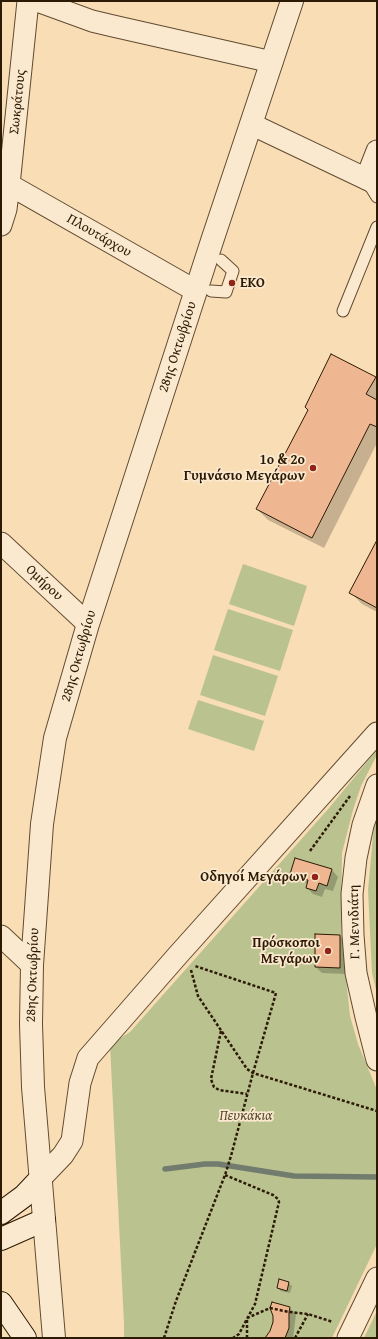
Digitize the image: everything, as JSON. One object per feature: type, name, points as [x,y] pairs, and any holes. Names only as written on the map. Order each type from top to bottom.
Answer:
[{"type":"street","name":"Σωκράτους","points":[[1,225],[5,214],[5,182],[28,1]]},
{"type":"street","points":[[38,1],[107,25],[272,62]]},
{"type":"street","name":"28ης Οκτωβρίου","points":[[54,1338],[33,1087],[31,1024],[32,965],[42,824],[55,738],[88,624],[204,291],[251,124],[292,1]]},
{"type":"street","points":[[251,124],[372,181],[377,151]]},
{"type":"street","name":"Πλουτάρχου","points":[[5,182],[204,291]]},
{"type":"street","name":"Ομήρου","points":[[1,543],[88,624]]},
{"type":"street","points":[[1,1213],[24,1196],[63,1155],[72,1141],[80,1083],[88,1058],[377,733]]},
{"type":"street","name":"Γ. Μενιδιάτη","points":[[376,788],[363,825],[356,858],[352,894],[356,973],[377,1060]]},
{"type":"street","points":[[1,936],[32,965]]},
{"type":"street","points":[[1,1239],[44,1220]]},
{"type":"street","points":[[351,1333],[377,1278]]},
{"type":"street","points":[[2,1307],[24,1338]]},
{"type":"lane","points":[[372,181],[377,197]]},
{"type":"lane","points":[[343,311],[377,227]]},
{"type":"lane","points":[[204,291],[226,292],[233,271],[215,255]]},
{"type":"path","points":[[310,851],[354,792],[376,788]]},
{"type":"path","points":[[164,1338],[176,1301],[225,1175],[231,1156],[247,1094],[253,1073],[276,992],[189,964],[198,996],[247,1069],[253,1073],[377,1111]]},
{"type":"path","points":[[222,1031],[211,1078],[212,1082],[214,1087],[219,1090],[247,1094]]},
{"type":"path","points":[[225,1175],[273,1195],[279,1202],[255,1304],[239,1334],[233,1338]]},
{"type":"path","points":[[247,1318],[270,1308],[308,1314],[351,1333]]},
{"type":"path","points":[[295,1338],[308,1314]]},
{"type":"path","points":[[247,1318],[247,1338]]},
{"type":"green space","points":[[243,564],[307,586],[294,626],[229,604]]},
{"type":"green space","points":[[228,609],[293,630],[280,671],[214,650]]},
{"type":"green space","points":[[213,655],[278,676],[265,716],[200,695]]},
{"type":"green space","points":[[198,700],[264,721],[254,751],[188,729]]},
{"type":"green space","name":"Πευκάκια","points":[[377,750],[377,755],[361,786],[342,853],[341,931],[350,1016],[358,1044],[377,1090],[377,1244],[332,1338],[124,1338],[110,1045],[130,1032],[329,808]]},
{"type":"green space","points":[[377,816],[377,994],[372,973],[368,890],[374,826]]},
{"type":"green space","points":[[377,1311],[377,1338],[364,1338]]},
{"type":"building","name":"1ο & 2ο Γυμνάσιο Μεγάρων","points":[[331,354],[376,377],[366,394],[377,400],[377,427],[370,424],[312,538],[256,509],[308,410],[305,407]]},
{"type":"building","points":[[377,540],[377,608],[349,593]]},
{"type":"building","name":"Οδηγοί Μεγάρων","points":[[295,858],[332,869],[327,886],[319,883],[316,891],[306,888],[308,880],[290,874]]},
{"type":"building","name":"Πρόσκοποι Μεγάρων","points":[[315,934],[340,935],[340,968],[315,967]]},
{"type":"building","points":[[279,1279],[289,1282],[287,1291],[277,1288]]},
{"type":"building","points":[[272,1302],[290,1307],[289,1328],[285,1338],[265,1338],[270,1331],[273,1322],[273,1316],[270,1308]]},
{"type":"waterway","points":[[165,1169],[205,1164],[218,1164],[294,1176],[377,1177]]},
{"type":"place","name":"EKO","points":[[232,283]]},
{"type":"place","name":"1ο & 2ο Γυμνάσιο Μεγάρων","points":[[313,468]]},
{"type":"place","name":"Οδηγοί Μεγάρων","points":[[315,877]]},
{"type":"place","name":"Πρόσκοποι Μεγάρων","points":[[328,951]]}]
